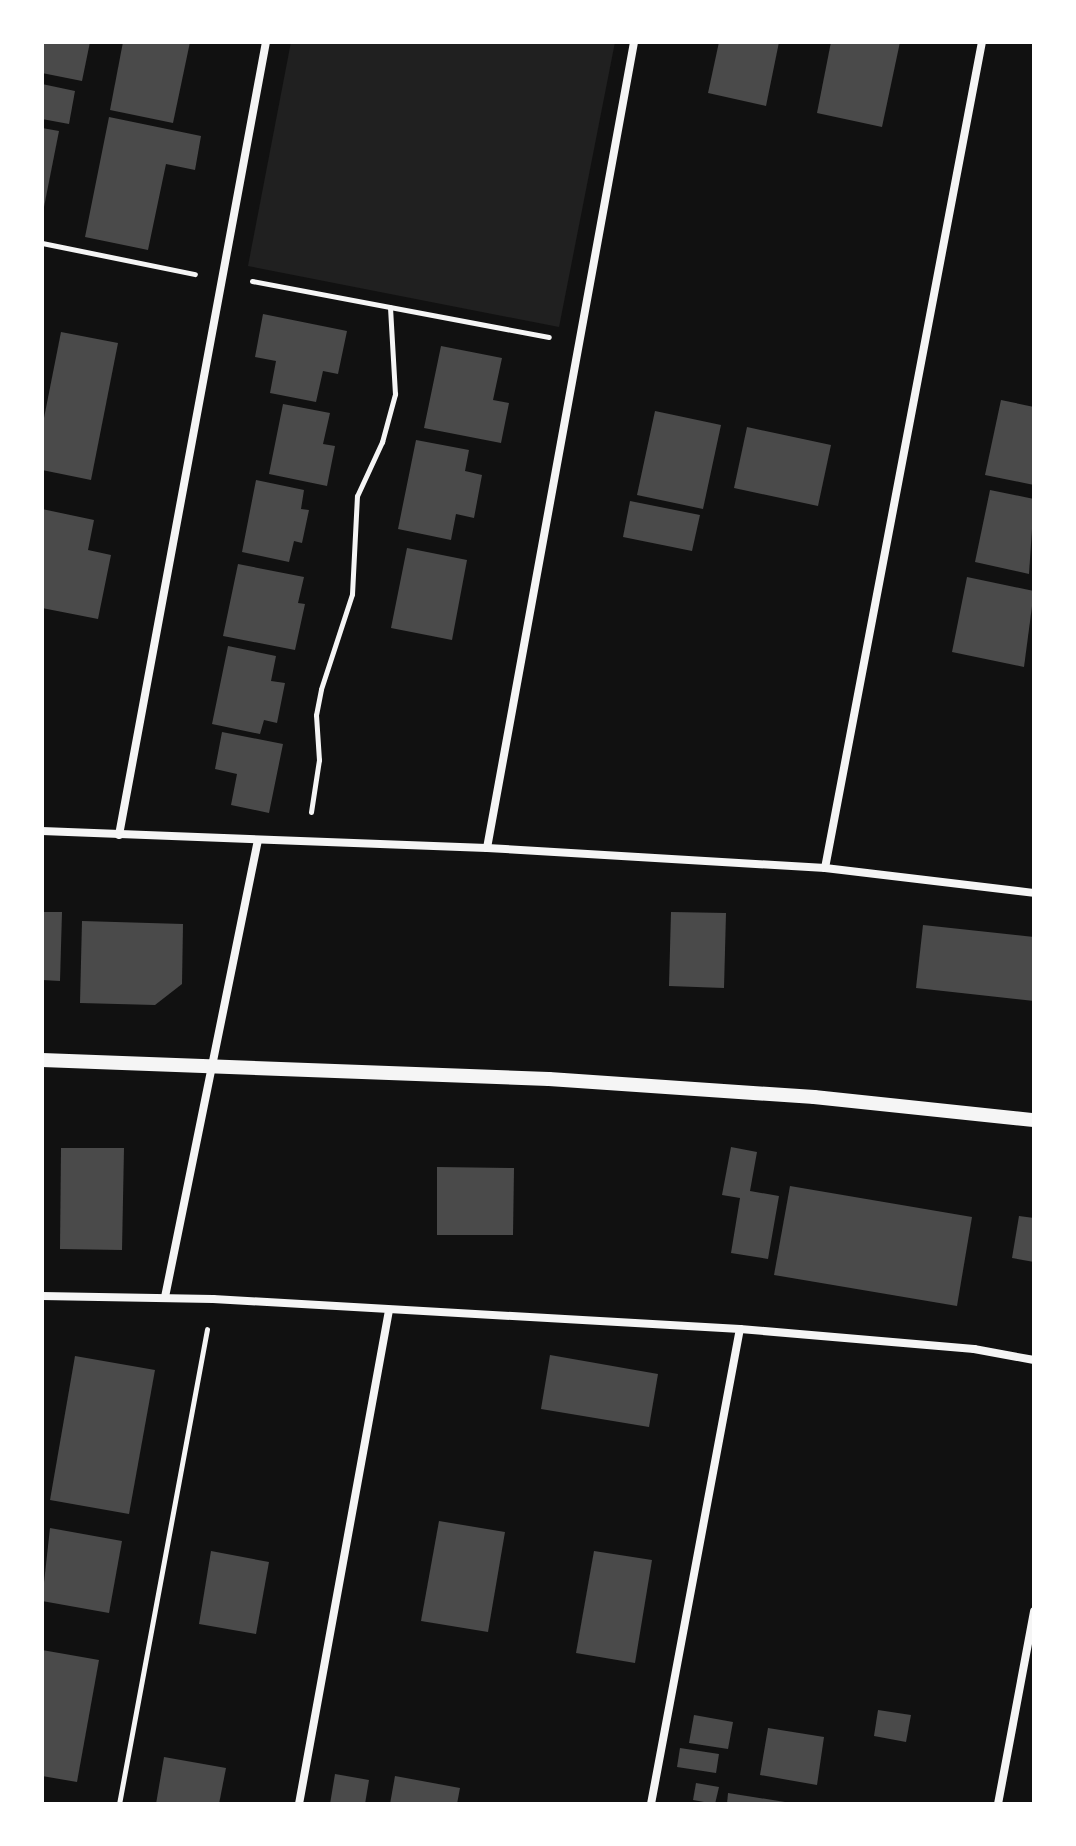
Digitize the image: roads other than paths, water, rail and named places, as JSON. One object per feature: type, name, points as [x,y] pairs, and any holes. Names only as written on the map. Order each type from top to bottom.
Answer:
[{"type":"street","points":[[119,835],[266,42]]},
{"type":"street","points":[[487,848],[634,42]]},
{"type":"street","points":[[825,868],[982,42]]},
{"type":"street","points":[[42,831],[487,848],[825,868],[1034,893]]},
{"type":"street","points":[[165,1297],[216,1067],[258,840]]},
{"type":"street","points":[[42,1060],[549,1079],[814,1097],[1034,1120]]},
{"type":"street","points":[[42,1296],[213,1299],[740,1329],[974,1349],[1034,1360]]},
{"type":"street","points":[[299,1804],[389,1310]]},
{"type":"street","points":[[651,1804],[740,1329]]},
{"type":"street","points":[[998,1804],[1034,1611]]}]
